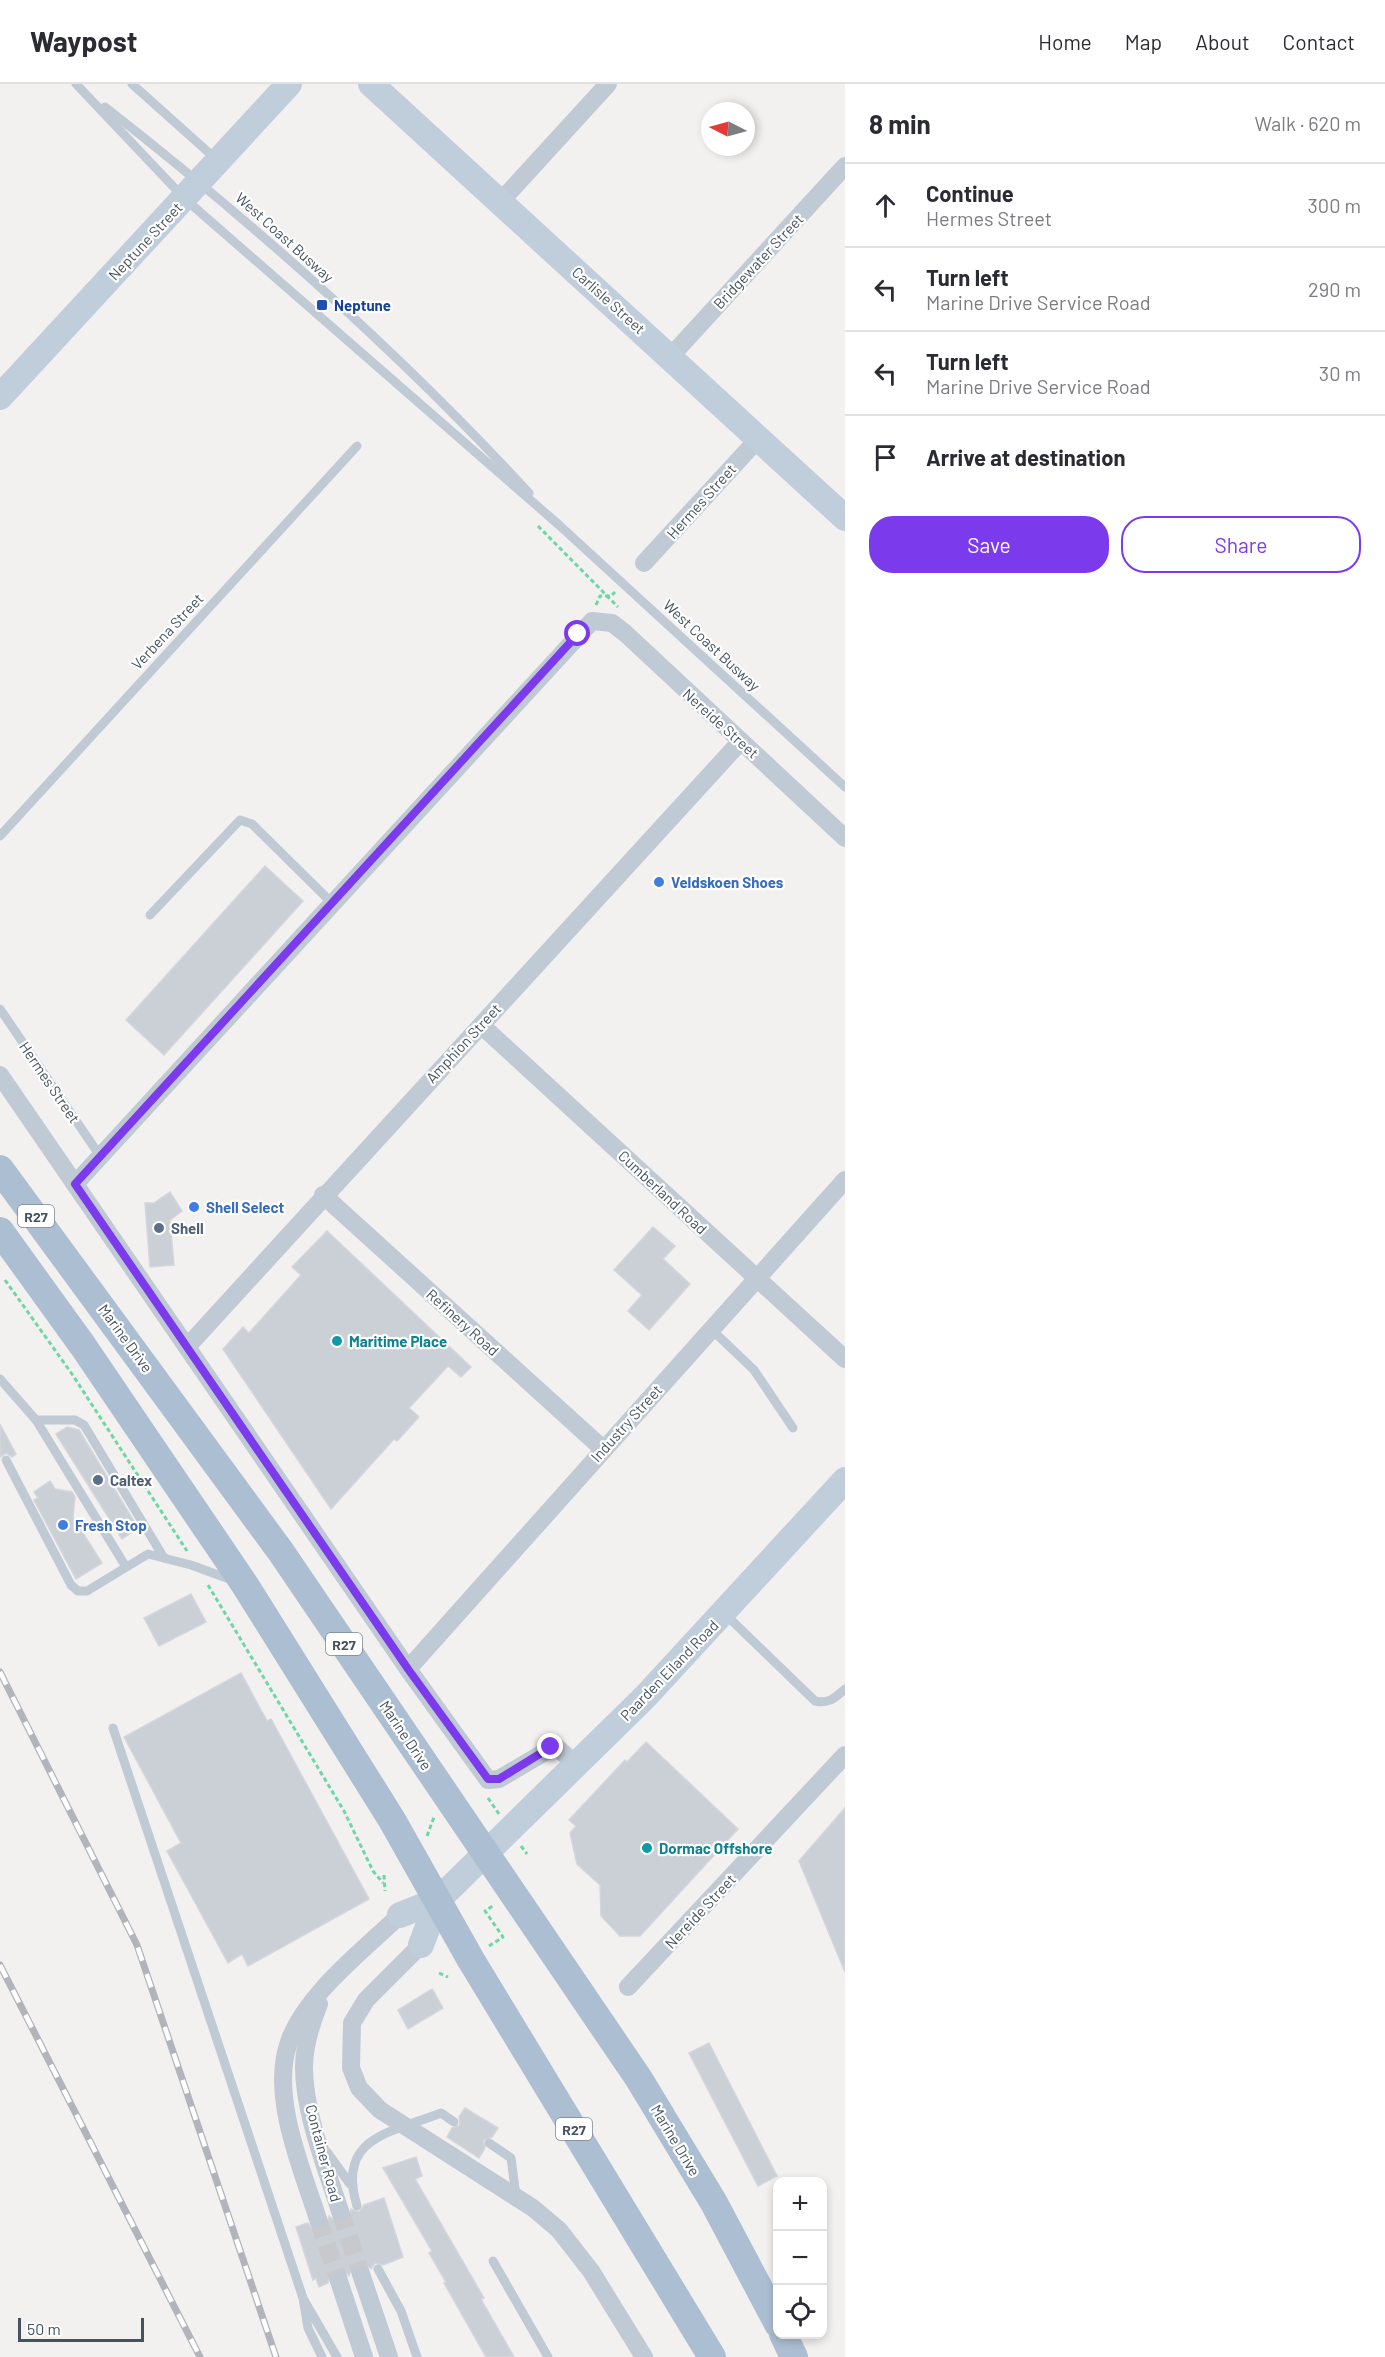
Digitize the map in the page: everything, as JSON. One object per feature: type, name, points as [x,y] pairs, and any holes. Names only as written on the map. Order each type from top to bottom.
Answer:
[{"type":"main road","name":"Marine Drive","points":[[0,1169],[281,1552],[488,1854],[639,2079],[714,2203],[773,2316]]},
{"type":"main road","name":"R27","points":[[0,1231],[89,1355],[246,1585],[712,2357]]},
{"type":"main road","points":[[785,2339],[794,2357]]},
{"type":"street","name":"Neptune Street","points":[[2,391],[193,190],[289,84]]},
{"type":"street","name":"Carlisle Street","points":[[371,84],[843,513]]},
{"type":"street","points":[[501,201],[608,84]]},
{"type":"street","name":"Bridgewater Street","points":[[671,356],[845,166]]},
{"type":"street","name":"Hermes Street","points":[[644,564],[759,438]]},
{"type":"street","name":"Nereide Street","points":[[332,903],[592,621],[612,623],[625,633],[845,838]]},
{"type":"street","name":"Amphion Street","points":[[187,1347],[323,1195],[741,741]]},
{"type":"street","points":[[75,1184],[332,903]]},
{"type":"street","name":"Cumberland Road","points":[[481,1025],[845,1359]]},
{"type":"street","points":[[0,1075],[408,1669],[488,1779],[499,1779],[555,1746],[577,1765]]},
{"type":"street","name":"Industry Street","points":[[408,1669],[845,1180]]},
{"type":"street","name":"Refinery Road","points":[[323,1195],[603,1449]]},
{"type":"street","name":"Paarden Eiland Road","points":[[438,1900],[488,1854],[577,1765],[723,1613],[845,1480]]},
{"type":"street","name":"Nereide Street","points":[[628,1988],[845,1755]]},
{"type":"street","points":[[438,1900],[421,1945],[362,2005],[352,2023],[351,2067],[359,2088],[380,2110],[533,2208],[572,2244],[644,2357]]},
{"type":"street","name":"Container Road","points":[[318,2219],[291,2134],[284,2077],[285,2058],[291,2037],[300,2020],[323,1990],[400,1915],[438,1900]]},
{"type":"street","name":"Container Road","points":[[323,1990],[311,2026],[304,2068],[317,2139],[349,2208]]},
{"type":"street","points":[[369,2271],[389,2357]]},
{"type":"street","points":[[339,2281],[364,2357]]},
{"type":"street","points":[[627,2330],[637,2357]]},
{"type":"lane","points":[[132,84],[219,162]]},
{"type":"lane","name":"West Coast Busway","points":[[78,86],[845,787]]},
{"type":"lane","name":"West Coast Busway","points":[[78,86],[193,190],[400,360],[559,525]]},
{"type":"lane","name":"Verbena Street","points":[[0,836],[357,446]]},
{"type":"lane","points":[[150,915],[240,820],[252,824],[332,903]]},
{"type":"lane","name":"Hermes Street","points":[[0,1009],[100,1156]]},
{"type":"lane","points":[[711,1328],[754,1370],[793,1428]]},
{"type":"lane","points":[[0,1378],[36,1420],[126,1567]]},
{"type":"lane","points":[[36,1420],[65,1419],[84,1425],[164,1558]]},
{"type":"lane","points":[[6,1460],[70,1585],[78,1591],[87,1591],[148,1554],[246,1585]]},
{"type":"lane","points":[[723,1613],[815,1701],[824,1703],[833,1700],[845,1689]]},
{"type":"lane","points":[[113,1728],[303,2298],[308,2328],[322,2357]]},
{"type":"lane","points":[[349,2208],[352,2164],[359,2152],[370,2142],[441,2113],[454,2122]]},
{"type":"lane","points":[[317,2139],[350,2184]]},
{"type":"lane","points":[[489,2143],[511,2158],[516,2196]]},
{"type":"lane","points":[[493,2261],[548,2357]]},
{"type":"lane","points":[[369,2271],[401,2311],[417,2357]]},
{"type":"lane","points":[[303,2298],[337,2357]]},
{"type":"path","points":[[536,524],[622,611]]},
{"type":"path","points":[[605,595],[611,596]]},
{"type":"path","points":[[0,1272],[72,1374],[196,1568],[344,1811],[373,1871],[383,1883]]},
{"type":"path","points":[[425,1842],[435,1815]]},
{"type":"path","points":[[384,1875],[385,1891]]},
{"type":"path","points":[[489,1946],[502,1937],[485,1911],[496,1904]]},
{"type":"path","points":[[439,1973],[448,1977]]},
{"type":"building","points":[[265,866],[303,901],[164,1055],[126,1020]]},
{"type":"building","points":[[170,1192],[182,1211],[170,1220],[174,1265],[150,1267],[145,1203],[154,1203]]},
{"type":"building","points":[[653,1227],[675,1246],[663,1259],[690,1284],[649,1330],[628,1311],[642,1295],[614,1270]]},
{"type":"building","name":"Maritime Place","points":[[327,1231],[471,1367],[461,1377],[448,1366],[409,1408],[419,1417],[397,1441],[394,1439],[331,1509],[223,1349],[243,1327],[249,1333],[301,1275],[292,1267]]},
{"type":"building","points":[[0,1424],[16,1454],[12,1457],[6,1453],[0,1457]]},
{"type":"building","name":"Caltex","points":[[67,1427],[79,1430],[138,1528],[122,1539],[56,1434]]},
{"type":"building","name":"Fresh Stop","points":[[50,1481],[55,1489],[72,1492],[75,1497],[73,1517],[102,1563],[76,1579],[34,1500],[38,1498],[34,1492]]},
{"type":"building","points":[[191,1594],[206,1622],[159,1646],[144,1618]]},
{"type":"building","points":[[241,1673],[267,1721],[271,1719],[369,1899],[248,1966],[242,1954],[228,1963],[167,1851],[181,1843],[124,1737]]},
{"type":"building","name":"Dormac Offshore","points":[[646,1742],[738,1829],[640,1936],[620,1936],[601,1916],[600,1885],[577,1864],[570,1833],[576,1826],[569,1820],[625,1760],[627,1762]]},
{"type":"building","points":[[845,1808],[845,1972],[799,1861]]},
{"type":"building","points":[[432,1989],[443,2008],[408,2029],[398,2010]]},
{"type":"building","points":[[709,2043],[777,2176],[758,2186],[689,2053]]},
{"type":"building","points":[[465,2108],[498,2128],[492,2137],[483,2140],[485,2148],[479,2158],[447,2137],[452,2128],[460,2125],[459,2117]]},
{"type":"building","points":[[416,2157],[422,2176],[415,2179],[484,2298],[481,2299],[514,2357],[486,2357],[444,2283],[446,2282],[429,2253],[432,2251],[383,2168]]},
{"type":"building","points":[[384,2198],[403,2257],[383,2265],[375,2263],[371,2269],[364,2263],[357,2264],[352,2267],[349,2276],[342,2270],[335,2271],[330,2274],[328,2283],[319,2287],[316,2278],[313,2280],[296,2227],[308,2223],[311,2228],[321,2230],[327,2226],[329,2216],[337,2222],[344,2221],[349,2218],[351,2209],[359,2212],[364,2205]]},
{"type":"tunnel","points":[[340,2211],[361,2274]]},
{"type":"tunnel","points":[[318,2219],[339,2281]]},
{"type":"railway","points":[[0,1672],[137,1945],[276,2357]]},
{"type":"railway","points":[[0,1965],[200,2357]]},
{"type":"place","name":"Neptune","points":[[322,305]]},
{"type":"place","name":"Veldskoen Shoes","points":[[659,882]]},
{"type":"place","name":"Shell Select","points":[[194,1207]]},
{"type":"place","name":"Shell","points":[[159,1228]]},
{"type":"place","name":"Maritime Place","points":[[337,1341]]},
{"type":"place","name":"Caltex","points":[[98,1480]]},
{"type":"place","name":"Fresh Stop","points":[[63,1525]]},
{"type":"place","name":"Dormac Offshore","points":[[647,1848]]},
{"type":"route","points":[[551,1747],[499,1779],[488,1779],[408,1669],[75,1184],[578,634]]}]
